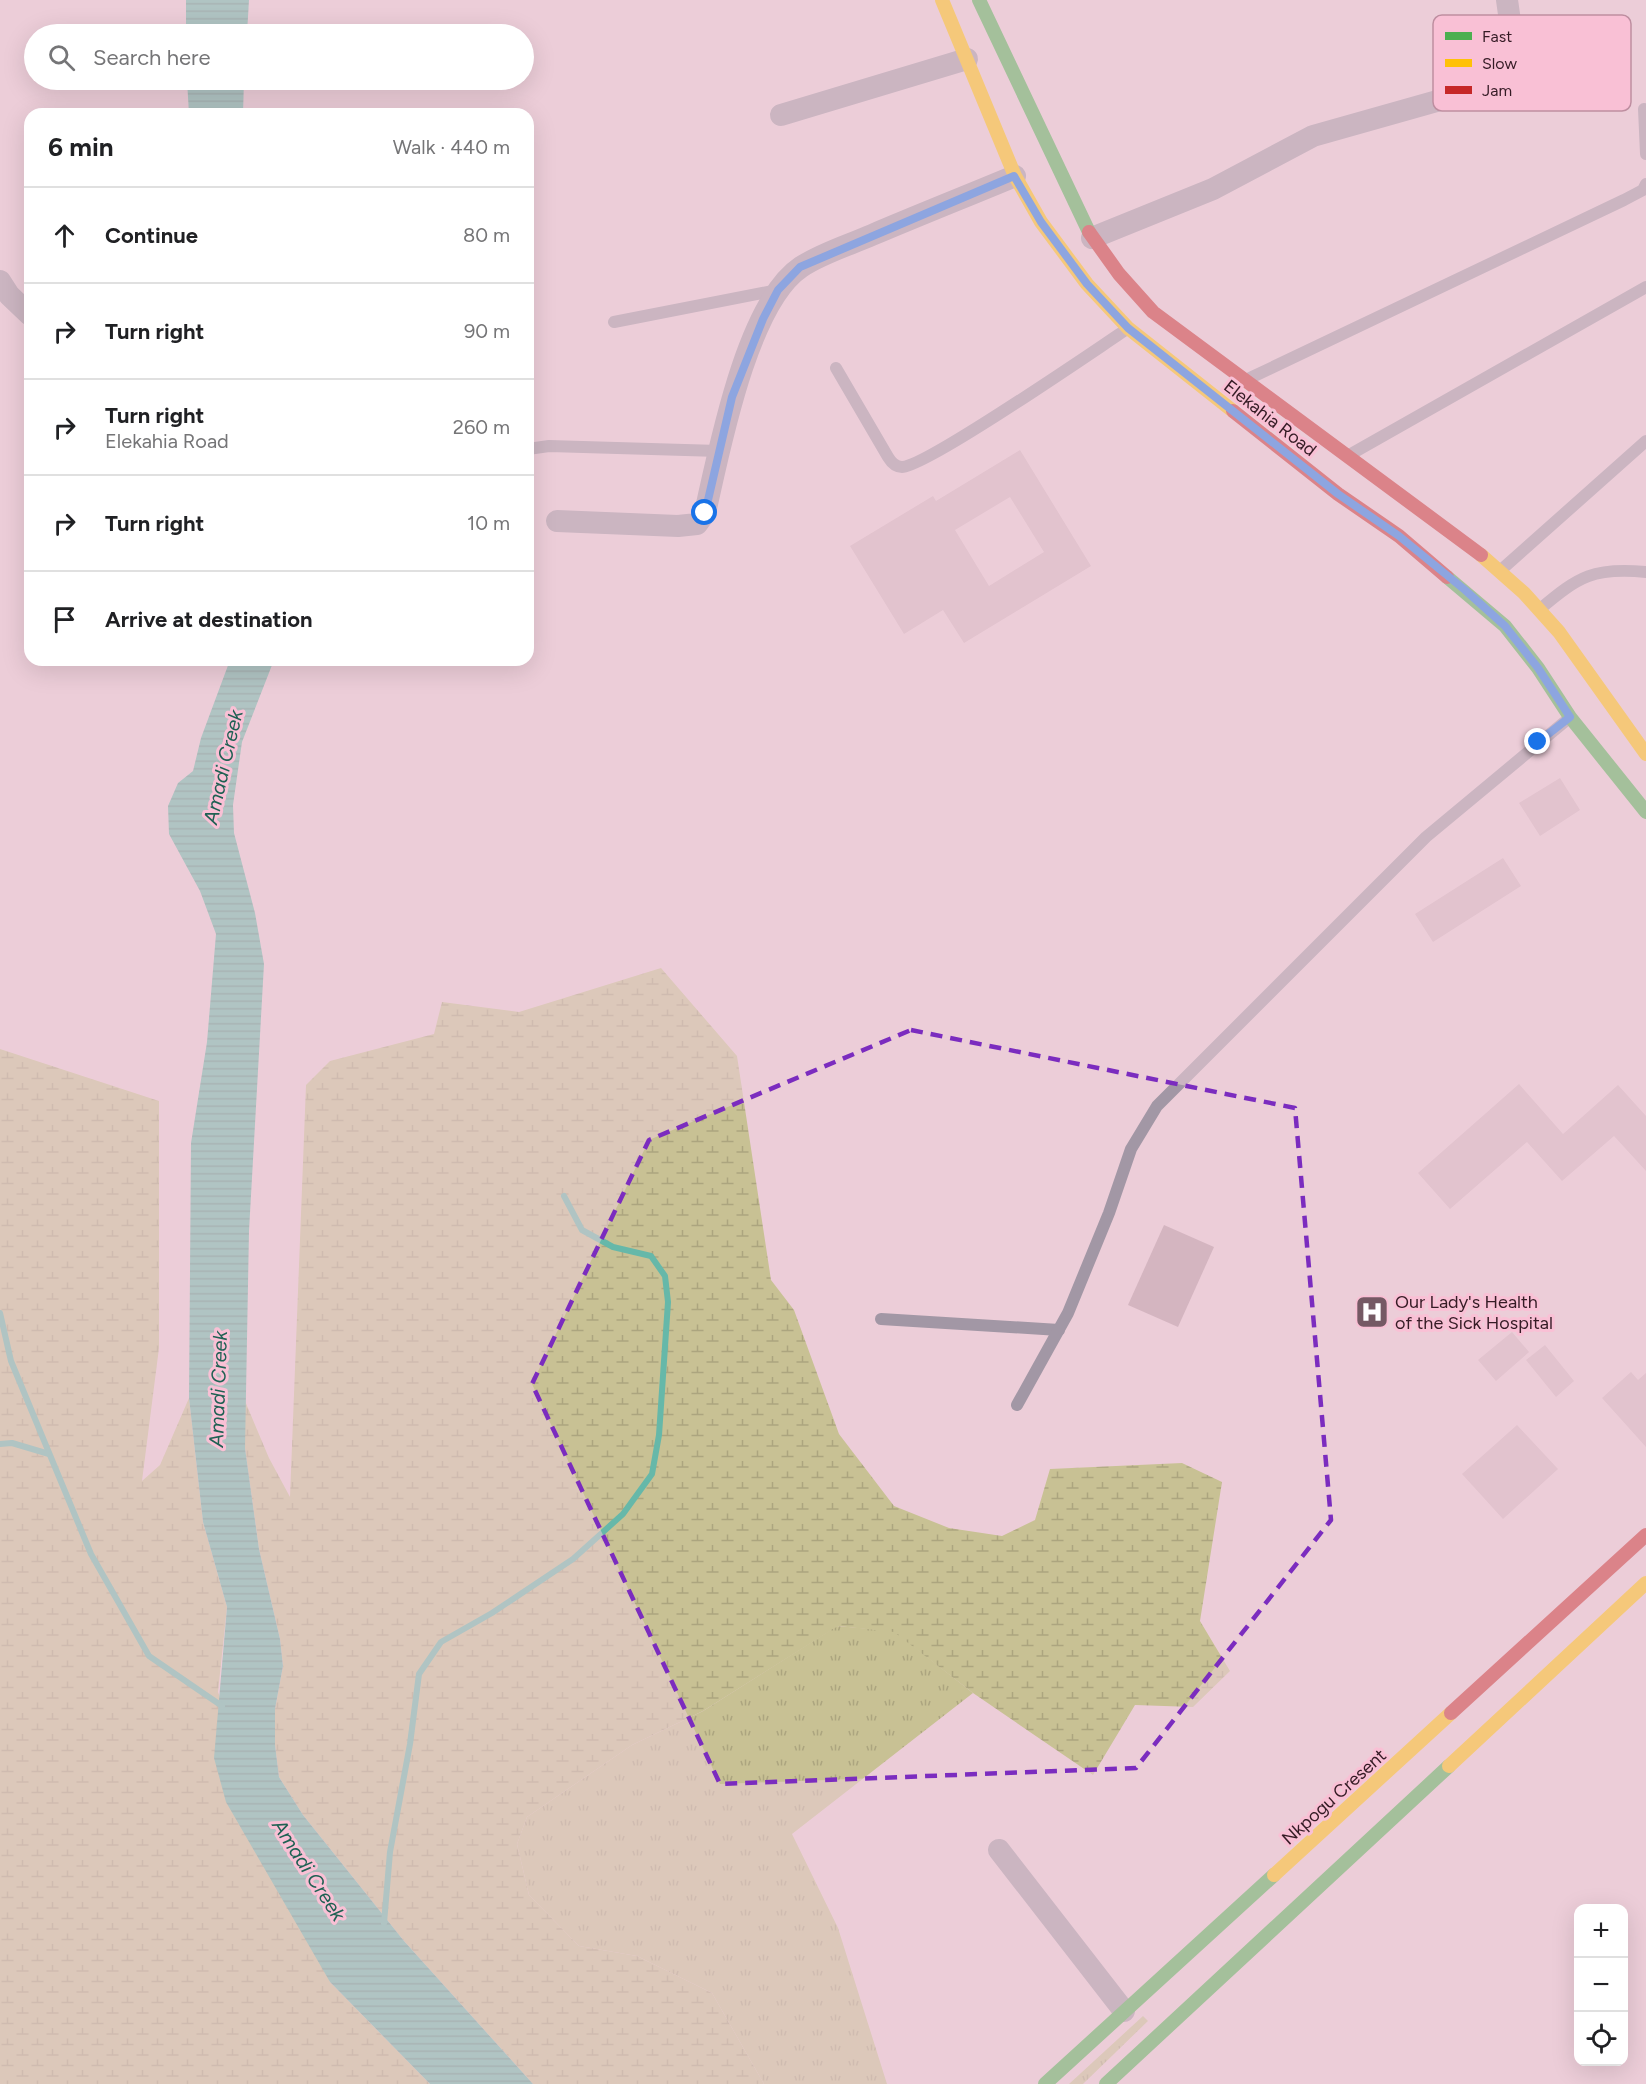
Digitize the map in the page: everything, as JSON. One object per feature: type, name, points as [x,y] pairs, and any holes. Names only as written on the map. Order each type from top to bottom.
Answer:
[{"type":"main road","name":"Elekahia Road","points":[[942,0],[1014,176],[1041,222],[1087,284],[1128,328],[1338,494],[1399,536],[1505,626],[1538,668],[1570,717],[1646,812]]},
{"type":"main road","name":"Elekahia Road","points":[[979,0],[1092,238],[1119,274],[1154,312],[1463,539],[1500,571],[1558,632],[1646,754]]},
{"type":"main road","name":"Nkpogu Cresent","points":[[1045,2084],[1646,1535]]},
{"type":"main road","points":[[1106,2084],[1646,1583]]},
{"type":"street","points":[[1508,0],[1510,15]]},
{"type":"street","points":[[781,115],[967,58]]},
{"type":"street","points":[[1092,238],[1213,189],[1313,136],[1433,102]]},
{"type":"street","points":[[557,521],[678,526],[697,524],[705,513],[732,397],[763,319],[778,290],[800,267],[1014,176]]},
{"type":"street","points":[[0,281],[9,295],[24,309]]},
{"type":"street","points":[[999,1850],[1124,2011]]},
{"type":"lane","points":[[1644,109],[1646,154]]},
{"type":"lane","points":[[1246,380],[1614,206],[1643,190],[1646,184]]},
{"type":"lane","points":[[1348,456],[1646,287]]},
{"type":"lane","points":[[614,322],[778,290]]},
{"type":"lane","points":[[836,368],[888,457],[893,464],[902,467],[946,446],[1128,328]]},
{"type":"lane","points":[[1500,571],[1646,441]]},
{"type":"lane","points":[[534,448],[549,446],[719,452]]},
{"type":"lane","points":[[1539,610],[1573,582],[1609,571],[1646,572]]},
{"type":"lane","points":[[1017,1404],[1059,1330],[1110,1213],[1131,1149],[1157,1106],[1426,837],[1570,717]]},
{"type":"lane","points":[[1634,740],[1646,731]]},
{"type":"lane","points":[[881,1319],[1059,1330]]},
{"type":"highlighted area","points":[[911,1030],[1295,1108],[1331,1520],[1136,1768],[720,1784],[532,1384],[649,1140]]},
{"type":"green space","points":[[661,968],[737,1056],[771,1280],[794,1310],[839,1434],[894,1506],[949,1528],[1002,1536],[1035,1520],[1050,1469],[1182,1463],[1222,1482],[1200,1621],[1230,1671],[1193,1707],[1135,1705],[1093,1775],[973,1693],[894,1632],[838,1626],[703,1711],[632,1745],[527,1817],[517,1844],[529,1895],[579,1946],[637,1956],[712,1993],[764,2084],[533,2084],[404,1941],[303,1815],[279,1777],[275,1745],[275,1709],[283,1666],[280,1639],[259,1549],[245,1448],[245,1401],[269,1458],[290,1497],[306,1085],[330,1061],[434,1034],[442,1002],[519,1012]]},
{"type":"green space","points":[[0,1049],[159,1101],[159,1348],[142,1481],[160,1465],[189,1398],[203,1522],[227,1607],[218,1692],[330,1982],[430,2084],[0,2084]]},
{"type":"green space","points":[[837,1626],[894,1631],[973,1693],[792,1834],[838,1928],[887,2084],[764,2084],[712,1993],[637,1956],[579,1946],[529,1895],[517,1844],[527,1817],[632,1745],[703,1711]]},
{"type":"green space","points":[[1143,2016],[1148,2021],[1083,2084],[1069,2084]]},
{"type":"water","points":[[186,0],[249,0],[248,24],[186,24]]},
{"type":"water","points":[[188,90],[244,90],[243,108],[189,108]]},
{"type":"water","name":"Amadi Creek","points":[[228,666],[272,666],[242,742],[233,805],[234,833],[255,913],[264,964],[249,1231],[245,1448],[259,1549],[280,1639],[283,1666],[275,1709],[275,1745],[279,1777],[303,1815],[404,1941],[533,2084],[430,2084],[330,1982],[226,1802],[214,1758],[227,1607],[203,1522],[189,1398],[191,1143],[207,1042],[216,934],[200,891],[169,834],[168,806],[178,783],[193,771],[201,738]]},
{"type":"building","points":[[1020,450],[1091,566],[964,643],[943,610],[904,634],[850,546],[933,496],[936,501]],"holes":[[[1010,497],[1044,552],[989,586],[955,530]]]},
{"type":"building","points":[[1560,778],[1580,810],[1540,836],[1519,803]]},
{"type":"building","points":[[1503,858],[1521,886],[1433,942],[1415,914]]},
{"type":"building","points":[[1519,1084],[1563,1134],[1618,1085],[1646,1116],[1646,1171],[1614,1136],[1562,1181],[1527,1142],[1450,1209],[1418,1173]]},
{"type":"building","points":[[1164,1225],[1214,1247],[1178,1327],[1128,1305]]},
{"type":"building","points":[[1512,1332],[1529,1352],[1496,1381],[1478,1360]]},
{"type":"building","points":[[1545,1345],[1574,1381],[1556,1397],[1526,1360]]},
{"type":"building","points":[[1631,1372],[1638,1380],[1646,1373],[1646,1447],[1602,1398]]},
{"type":"building","points":[[1517,1425],[1558,1469],[1503,1519],[1462,1474]]},
{"type":"waterway","points":[[384,1923],[390,1852],[410,1744],[419,1674],[441,1642],[492,1613],[573,1559],[623,1514],[652,1474],[659,1435],[668,1302],[665,1276],[651,1256],[613,1247],[582,1230],[564,1196]]},
{"type":"waterway","points":[[0,1313],[11,1361],[91,1554],[149,1656],[222,1706]]},
{"type":"waterway","points":[[0,1444],[12,1443],[49,1454]]},
{"type":"traffic: fast","points":[[979,0],[1089,232]]},
{"type":"traffic: fast","points":[[1447,577],[1505,626],[1538,668],[1570,717],[1646,812]]},
{"type":"traffic: fast","points":[[1106,2084],[1449,1766]]},
{"type":"traffic: fast","points":[[1045,2084],[1274,1875]]},
{"type":"traffic: slow","points":[[942,0],[1015,176],[1041,222],[1087,284],[1128,328],[1233,411]]},
{"type":"traffic: slow","points":[[1481,555],[1524,593],[1559,632],[1646,754]]},
{"type":"traffic: slow","points":[[1449,1766],[1646,1583]]},
{"type":"traffic: slow","points":[[1274,1875],[1451,1713]]},
{"type":"traffic: jam","points":[[1089,232],[1119,274],[1153,312],[1481,555]]},
{"type":"traffic: jam","points":[[1233,411],[1338,494],[1399,536],[1447,577]]},
{"type":"traffic: jam","points":[[1451,1713],[1646,1535]]},
{"type":"place","name":"Our Lady's Health of the Sick Hospital","points":[[1372,1312]]},
{"type":"route","points":[[705,513],[732,397],[763,319],[778,290],[800,267],[833,251],[1014,176],[1041,222],[1087,284],[1128,328],[1338,494],[1399,536],[1505,626],[1538,668],[1570,717],[1538,742]]}]
